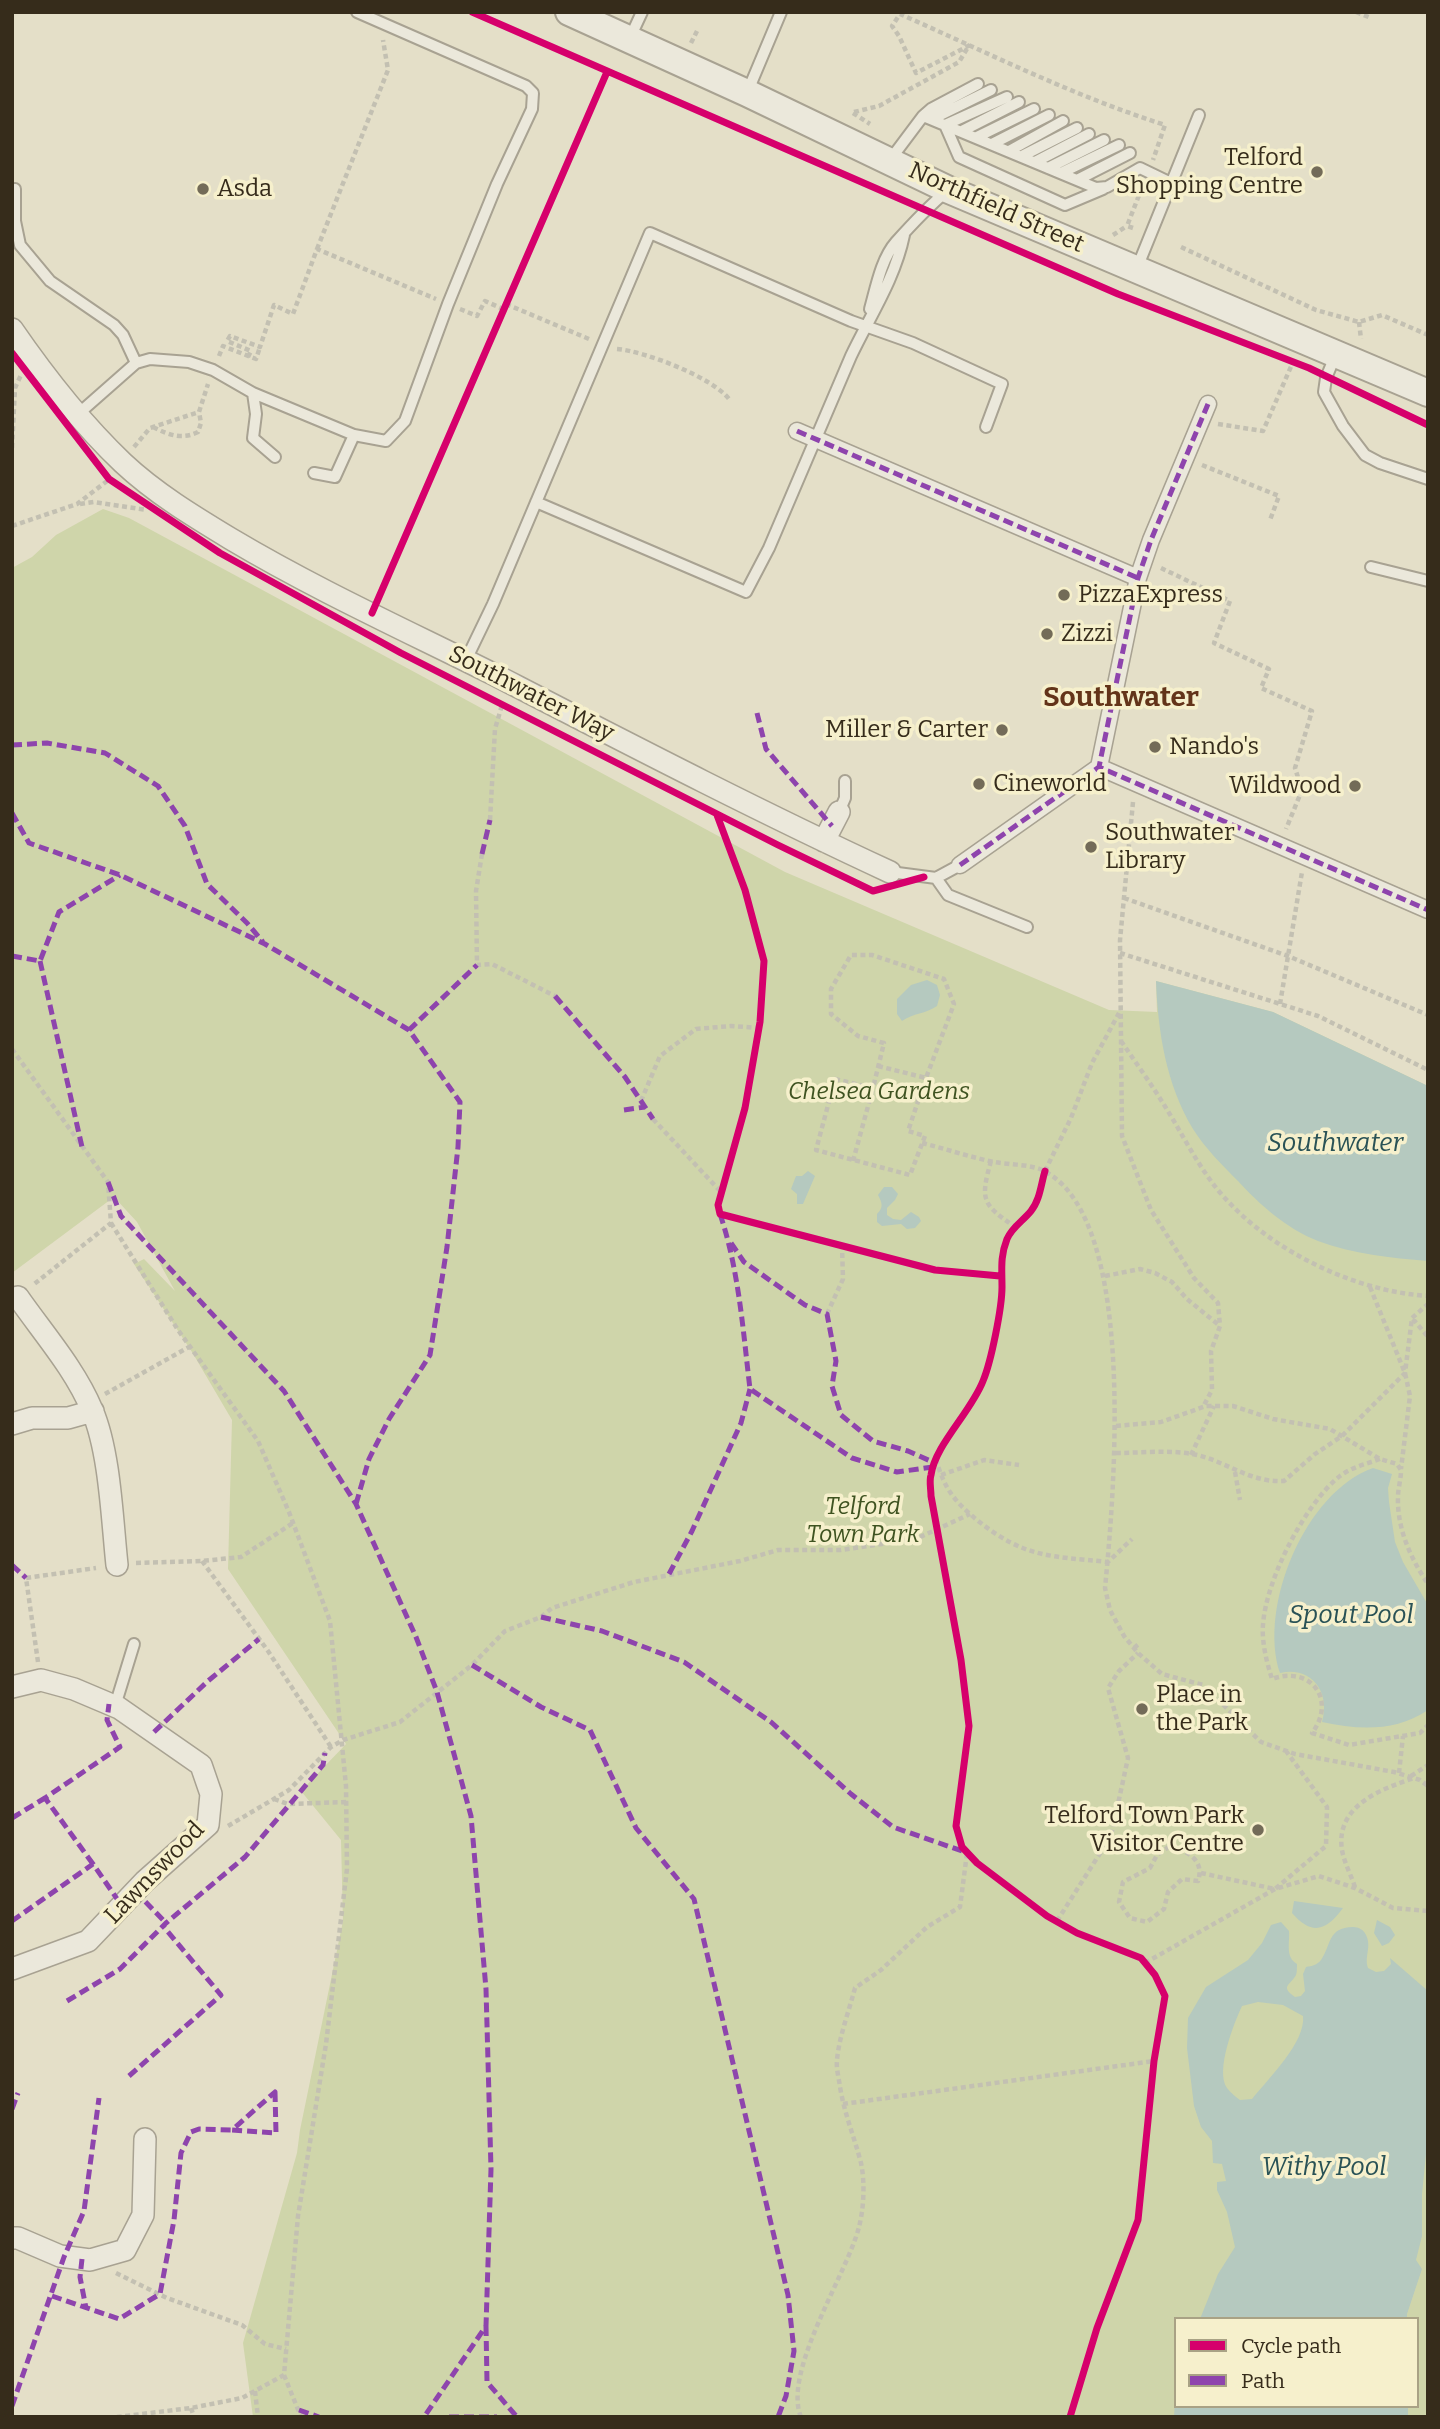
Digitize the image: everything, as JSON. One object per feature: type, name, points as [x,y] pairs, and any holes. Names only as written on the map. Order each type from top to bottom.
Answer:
[{"type":"street","name":"Northfield Street","points":[[569,12],[747,93],[949,190],[1428,393]]},
{"type":"street","name":"Southwater Way","points":[[12,329],[117,472],[172,501],[282,569],[890,872]]},
{"type":"street","points":[[960,865],[1099,767],[1138,578],[1208,404]]},
{"type":"street","points":[[797,432],[1138,578]]},
{"type":"street","points":[[1099,767],[1428,910]]},
{"type":"street","points":[[824,841],[839,812]]},
{"type":"street","points":[[18,1297],[81,1387],[91,1407],[102,1441],[117,1565]]},
{"type":"street","points":[[12,1424],[32,1418],[68,1418],[91,1407]]},
{"type":"street","name":"Lawnswood","points":[[12,1687],[41,1680],[74,1689],[115,1706],[201,1765],[211,1794],[208,1825],[145,1881],[88,1941],[12,1969]]},
{"type":"street","points":[[12,2238],[60,2256],[90,2260],[125,2250],[143,2215],[145,2139]]},
{"type":"lane","points":[[77,415],[136,363],[150,359],[189,362],[213,370],[253,393],[354,435],[386,441],[405,421],[448,304],[497,184],[532,109],[533,93],[526,86],[357,12]]},
{"type":"lane","points":[[629,40],[642,12]]},
{"type":"lane","points":[[747,93],[780,12]]},
{"type":"lane","points":[[890,161],[932,109],[978,85]]},
{"type":"lane","points":[[927,118],[991,90]]},
{"type":"lane","points":[[945,125],[1007,97]]},
{"type":"lane","points":[[962,131],[1019,102]]},
{"type":"lane","points":[[977,137],[1034,109]]},
{"type":"lane","points":[[992,144],[1049,115]]},
{"type":"lane","points":[[1137,270],[1199,115]]},
{"type":"lane","points":[[927,118],[1096,188],[1107,187]]},
{"type":"lane","points":[[1009,151],[1063,121]]},
{"type":"lane","points":[[945,125],[959,157],[1065,205],[1107,187],[1140,168],[1171,183]]},
{"type":"lane","points":[[1022,156],[1077,128]]},
{"type":"lane","points":[[1035,162],[1089,134]]},
{"type":"lane","points":[[1048,168],[1104,140]]},
{"type":"lane","points":[[1061,173],[1119,145]]},
{"type":"lane","points":[[1077,180],[1130,153]]},
{"type":"lane","points":[[15,188],[15,221],[20,245],[50,281],[114,324],[123,335],[136,363]]},
{"type":"lane","points":[[536,502],[746,592],[769,548],[817,439],[865,326],[879,276],[895,243],[923,211],[949,190]]},
{"type":"lane","points":[[466,660],[650,233],[851,321],[913,343],[1002,384],[986,427]]},
{"type":"lane","points":[[1336,354],[1326,378],[1324,392],[1343,426],[1365,455],[1380,463],[1428,479]]},
{"type":"lane","points":[[253,393],[256,414],[253,438],[275,457]]},
{"type":"lane","points":[[314,473],[335,477],[354,435]]},
{"type":"lane","points":[[1371,567],[1428,581]]},
{"type":"lane","points":[[839,812],[845,798],[845,781]]},
{"type":"lane","points":[[960,865],[936,878],[948,895],[1027,927]]},
{"type":"lane","name":"Southwater Way","points":[[890,872],[936,878]]},
{"type":"lane","points":[[115,1706],[134,1644]]},
{"type":"path","points":[[1356,12],[1371,18]]},
{"type":"path","points":[[970,45],[916,73],[892,26],[900,13],[1106,106],[1165,125],[1126,226],[1133,228]]},
{"type":"path","points":[[260,347],[230,336],[228,341],[251,351],[248,357],[256,359],[260,347],[274,305],[293,314],[388,70],[380,22]]},
{"type":"path","points":[[853,113],[879,106],[959,62],[970,45]]},
{"type":"path","points":[[1181,247],[1316,310],[1359,322],[1382,315],[1428,335]]},
{"type":"path","points":[[317,249],[477,316],[485,301],[503,309]]},
{"type":"path","points":[[498,321],[511,291]]},
{"type":"path","points":[[1281,357],[1326,378]]},
{"type":"path","points":[[1201,421],[1263,431],[1293,362]]},
{"type":"path","points":[[12,448],[15,388],[24,370],[32,381]]},
{"type":"path","points":[[153,427],[170,436],[188,437],[198,432],[201,423],[199,412]]},
{"type":"path","points":[[77,504],[117,472],[134,453],[134,446],[149,428],[190,417]]},
{"type":"path","points":[[1185,458],[1279,496],[1270,520]]},
{"type":"path","points":[[101,468],[117,472]]},
{"type":"path","points":[[117,472],[120,486]]},
{"type":"path","points":[[141,500],[151,509]]},
{"type":"path","points":[[12,526],[77,504],[94,502],[151,509]]},
{"type":"path","points":[[1144,561],[1230,601],[1214,643],[1269,669],[1261,688],[1312,711],[1296,768],[1302,790],[1279,846]]},
{"type":"path","points":[[490,699],[514,711]]},
{"type":"path","points":[[490,820],[495,729],[502,705]]},
{"type":"path","points":[[1135,781],[1120,953],[1122,1136],[1151,1210],[1194,1278],[1218,1303],[1220,1326],[1211,1352],[1212,1390],[1203,1408]]},
{"type":"path","points":[[482,854],[476,891],[477,965],[492,964],[555,996]]},
{"type":"path","points":[[1280,1004],[1304,857]]},
{"type":"path","points":[[1124,898],[1288,957],[1428,1015]]},
{"type":"path","points":[[1120,953],[1318,1016],[1428,1070]]},
{"type":"path","points":[[853,1160],[873,1088],[884,1043],[859,1036],[831,1014],[831,989],[850,955],[872,955],[944,979],[954,1004],[908,1131],[925,1136],[910,1175],[853,1160],[816,1150],[835,1079],[873,1088]]},
{"type":"path","points":[[1042,1180],[1072,1118],[1092,1063],[1120,1011]]},
{"type":"path","points":[[641,1101],[660,1056],[696,1029],[760,1025],[757,1038]]},
{"type":"path","points":[[1120,1040],[1166,1108],[1205,1173],[1234,1209],[1279,1244],[1339,1277],[1398,1294],[1428,1296]]},
{"type":"path","points":[[12,1049],[108,1182],[111,1223],[178,1330],[258,1441],[289,1512],[330,1621],[343,1740],[347,1869],[326,2044],[298,2216],[286,2348],[284,2375],[301,2417]]},
{"type":"path","points":[[878,1066],[926,1078]]},
{"type":"path","points":[[653,1119],[722,1189],[718,1205]]},
{"type":"path","points":[[922,1143],[991,1161],[1045,1171],[1069,1189],[1082,1208],[1105,1276],[1116,1426],[1105,1588],[1110,1610],[1134,1648],[1162,1674],[1203,1685],[1261,1742],[1286,1751],[1399,1773],[1428,1786]]},
{"type":"path","points":[[991,1161],[984,1188],[991,1210],[1014,1227]]},
{"type":"path","points":[[1007,1239],[1023,1218]]},
{"type":"path","points":[[18,1297],[111,1223]]},
{"type":"path","points":[[830,1243],[856,1250]]},
{"type":"path","points":[[827,1314],[843,1279],[842,1246]]},
{"type":"path","points":[[1105,1276],[1140,1269],[1155,1273],[1172,1282],[1220,1326]]},
{"type":"path","points":[[1370,1286],[1405,1373],[1410,1396],[1397,1499],[1405,1540],[1414,1562],[1428,1584]]},
{"type":"path","points":[[1116,1453],[1191,1454],[1258,1479],[1284,1480],[1342,1436],[1405,1373],[1412,1318],[1428,1304]]},
{"type":"path","points":[[1412,1318],[1428,1337]]},
{"type":"path","points":[[91,1407],[189,1348]]},
{"type":"path","points":[[1191,1454],[1214,1406]]},
{"type":"path","points":[[1116,1426],[1161,1422],[1203,1408],[1233,1406],[1273,1419],[1313,1425],[1342,1436],[1380,1459],[1397,1464],[1401,1470]]},
{"type":"path","points":[[931,1474],[943,1447]]},
{"type":"path","points":[[936,1459],[954,1500],[1000,1539],[1021,1549],[1043,1555],[1108,1562],[1132,1539]]},
{"type":"path","points":[[1380,1459],[1357,1466],[1340,1476],[1308,1510],[1297,1528],[1272,1588],[1265,1610],[1262,1636],[1272,1679],[1294,1675],[1304,1678],[1319,1693],[1322,1714],[1312,1733],[1349,1745],[1420,1733],[1428,1725]]},
{"type":"path","points":[[941,1475],[984,1460],[1019,1465]]},
{"type":"path","points":[[1235,1471],[1240,1500]]},
{"type":"path","points":[[208,1825],[221,1830],[289,1790],[331,1746],[400,1722],[472,1665],[505,1631],[541,1617],[552,1608],[634,1582],[778,1550],[841,1550],[916,1539],[970,1514]]},
{"type":"path","points":[[935,1519],[940,1542]]},
{"type":"path","points":[[202,1561],[268,1651],[331,1746]]},
{"type":"path","points":[[1134,1648],[1140,1643]]},
{"type":"path","points":[[1057,1922],[1111,1836],[1128,1758],[1108,1689],[1119,1671],[1138,1653]]},
{"type":"path","points":[[1399,1773],[1403,1736]]},
{"type":"path","points":[[1145,1964],[1275,1889],[1326,1846],[1327,1807],[1286,1751]]},
{"type":"path","points":[[1355,1888],[1341,1848],[1345,1819],[1366,1798],[1412,1777],[1428,1765]]},
{"type":"path","points":[[273,1799],[288,1804],[347,1802]]},
{"type":"path","points":[[1170,1846],[1189,1852],[1197,1861],[1201,1873],[1198,1881],[1182,1879],[1168,1892],[1164,1909],[1147,1922],[1130,1918],[1119,1902],[1123,1882],[1150,1868],[1157,1855],[1170,1846]]},
{"type":"path","points":[[965,1850],[977,1863]]},
{"type":"path","points":[[801,2417],[798,2410],[799,2384],[808,2349],[859,2227],[863,2192],[861,2165],[843,2104],[836,2062],[855,1988],[889,1964],[927,1927],[960,1907],[965,1850]]},
{"type":"path","points":[[1201,1873],[1275,1889],[1320,1876],[1355,1888],[1393,1908],[1428,1911]]},
{"type":"path","points":[[1047,1916],[1067,1927]]},
{"type":"path","points":[[1153,2073],[1156,2048]]},
{"type":"path","points":[[843,2104],[1154,2061]]},
{"type":"path","points":[[90,2260],[167,2298],[242,2325],[265,2344],[286,2348]]},
{"type":"path","points":[[117,2417],[191,2408],[242,2398],[284,2375]]},
{"type":"path","points":[[255,2391],[258,2417]]},
{"type":"path","points":[[191,2408],[194,2417]]},
{"type":"green space","name":"Telford Town Park","points":[[103,509],[129,518],[785,872],[1109,1010],[1157,1012],[1156,981],[1273,1012],[1428,1086],[1428,2417],[253,2417],[243,2343],[297,2153],[343,1921],[341,1840],[301,1791],[346,1744],[228,1569],[232,1420],[192,1352],[134,1264],[144,1259],[175,1291],[137,1222],[114,1197],[12,1273],[12,568],[32,557],[56,535]]},
{"type":"water","points":[[927,980],[937,985],[940,995],[937,1006],[902,1021],[897,1014],[897,999],[911,985]]},
{"type":"water","name":"Southwater","points":[[1156,981],[1273,1012],[1428,1086],[1428,1261],[1358,1252],[1318,1241],[1285,1223],[1246,1190],[1208,1150],[1193,1129],[1176,1094],[1161,1038]]},
{"type":"water","points":[[808,1171],[815,1176],[803,1204],[797,1204],[797,1194],[791,1189],[796,1176],[802,1176]]},
{"type":"water","points":[[884,1187],[892,1187],[898,1194],[887,1208],[887,1215],[901,1220],[911,1212],[921,1221],[915,1228],[907,1229],[901,1224],[882,1226],[877,1222],[877,1214],[882,1205],[878,1195]]},
{"type":"water","name":"Spout Pool","points":[[1373,1468],[1392,1474],[1388,1488],[1395,1542],[1403,1562],[1428,1605],[1428,1710],[1390,1726],[1363,1728],[1322,1722],[1324,1701],[1316,1684],[1301,1673],[1280,1673],[1275,1646],[1276,1616],[1282,1585],[1308,1526],[1327,1501],[1349,1481]]},
{"type":"water","points":[[1294,1901],[1343,1908],[1325,1926],[1312,1928],[1292,1913]]},
{"type":"water","points":[[1377,1920],[1390,1927],[1395,1935],[1389,1943],[1382,1946],[1374,1933]]},
{"type":"water","name":"Withy Pool","points":[[1281,1922],[1289,1931],[1289,1954],[1297,1968],[1296,1975],[1287,1988],[1295,1997],[1301,1996],[1305,1991],[1303,1974],[1306,1967],[1321,1960],[1334,1934],[1353,1927],[1363,1930],[1368,1939],[1368,1968],[1376,1972],[1384,1971],[1391,1964],[1390,1958],[1428,1991],[1428,2134],[1422,2194],[1422,2236],[1416,2260],[1422,2269],[1407,2317],[1201,2317],[1218,2274],[1235,2247],[1227,2212],[1217,2190],[1217,2182],[1226,2181],[1222,2164],[1213,2163],[1212,2141],[1201,2127],[1194,2106],[1187,2048],[1188,2018],[1206,1987],[1248,1960],[1262,1943],[1271,1925]],"holes":[[[1258,2002],[1283,2005],[1303,2016],[1299,2037],[1285,2060],[1252,2099],[1240,2100],[1231,2093],[1224,2080],[1224,2059],[1242,2006]]]},
{"type":"water","points":[[1175,2408],[1408,2408],[1408,2417],[1174,2417]]},
{"type":"marked path","points":[[1208,404],[1151,540],[1138,578],[1099,767],[1428,910]]},
{"type":"marked path","points":[[797,431],[1138,578]]},
{"type":"marked path","points":[[757,713],[766,749],[832,826]]},
{"type":"marked path","points":[[12,745],[47,743],[105,753],[158,786],[185,826],[207,884],[263,942]]},
{"type":"marked path","points":[[960,865],[1099,767]]},
{"type":"marked path","points":[[12,813],[29,843],[120,875],[265,944],[409,1030],[460,1102],[447,1247],[430,1355],[389,1419],[369,1459],[356,1504]]},
{"type":"marked path","points":[[482,854],[490,820]]},
{"type":"marked path","points":[[12,956],[40,961],[59,912],[120,875]]},
{"type":"marked path","points":[[40,961],[82,1147]]},
{"type":"marked path","points":[[409,1030],[477,965]]},
{"type":"marked path","points":[[555,996],[625,1077],[653,1119]]},
{"type":"marked path","points":[[624,1110],[645,1107]]},
{"type":"marked path","points":[[108,1182],[121,1216],[284,1391],[356,1504],[416,1637],[437,1692],[471,1816],[486,1989],[491,2169],[486,2326],[424,2417]]},
{"type":"marked path","points":[[720,1214],[736,1279],[750,1389],[852,1458],[897,1472],[933,1467]]},
{"type":"marked path","points":[[731,1243],[744,1262],[805,1305],[827,1314],[836,1361],[832,1386],[841,1415],[873,1441],[908,1451],[935,1463]]},
{"type":"marked path","points":[[669,1574],[692,1531],[741,1423],[750,1389]]},
{"type":"marked path","points":[[12,1565],[26,1578]]},
{"type":"marked path","points":[[541,1617],[602,1631],[684,1662],[771,1722],[851,1794],[893,1827],[965,1852]]},
{"type":"marked path","points":[[154,1732],[208,1681],[259,1639]]},
{"type":"marked path","points":[[472,1665],[541,1707],[590,1730],[636,1828],[694,1899],[788,2295],[794,2351],[786,2396],[778,2417]]},
{"type":"marked path","points":[[93,1864],[45,1798],[120,1747],[107,1720],[109,1704]]},
{"type":"marked path","points":[[67,2001],[120,1969],[166,1923],[245,1857],[323,1765],[325,1753]]},
{"type":"marked path","points":[[12,1818],[45,1798]]},
{"type":"marked path","points":[[12,1921],[93,1864],[122,1906]]},
{"type":"marked path","points":[[135,1891],[166,1923]]},
{"type":"marked path","points":[[129,2076],[221,1995],[163,1926]]},
{"type":"marked path","points":[[275,2092],[276,2133],[232,2130],[275,2092]]},
{"type":"marked path","points":[[12,2109],[18,2093]]},
{"type":"marked path","points":[[12,2406],[64,2257],[84,2211],[99,2098]]},
{"type":"marked path","points":[[52,2296],[119,2319],[160,2294],[174,2220],[181,2153],[191,2132],[199,2129],[232,2130]]},
{"type":"marked path","points":[[82,2259],[80,2277],[86,2308]]},
{"type":"marked path","points":[[486,2326],[487,2382],[517,2417]]},
{"type":"marked path","points":[[299,2410],[319,2417]]},
{"type":"marked path","points":[[449,2417],[497,2417]]},
{"type":"cycle path","points":[[472,12],[1118,294],[1309,368],[1428,425]]},
{"type":"cycle path","points":[[372,613],[607,72]]},
{"type":"cycle path","points":[[12,353],[109,479],[220,553],[401,653],[873,891],[924,877]]},
{"type":"cycle path","points":[[717,815],[745,890],[764,961],[760,1022],[745,1108],[718,1205],[720,1214],[935,1270],[1000,1276]]},
{"type":"cycle path","points":[[1045,1171],[1034,1207],[1012,1231],[1005,1245],[998,1321],[983,1381],[939,1452],[930,1482],[961,1660],[969,1726],[956,1826],[962,1847],[977,1863],[1047,1916],[1077,1933],[1141,1958],[1155,1975],[1165,1996],[1154,2061],[1138,2220],[1097,2328],[1070,2417]]},
{"type":"place","name":"Telford Shopping Centre","points":[[1317,172]]},
{"type":"place","name":"Asda","points":[[203,189]]},
{"type":"place","name":"PizzaExpress","points":[[1064,595]]},
{"type":"place","name":"Zizzi","points":[[1047,634]]},
{"type":"place","name":"Miller & Carter","points":[[1002,730]]},
{"type":"place","name":"Nando's","points":[[1155,747]]},
{"type":"place","name":"Cineworld","points":[[979,784]]},
{"type":"place","name":"Wildwood","points":[[1355,786]]},
{"type":"place","name":"Southwater Library","points":[[1091,847]]},
{"type":"place","name":"Place in the Park","points":[[1142,1709]]},
{"type":"place","name":"Telford Town Park Visitor Centre","points":[[1258,1830]]},
{"type":"district","name":"Southwater","points":[[1121,698]]},
{"type":"park label","name":"Chelsea Gardens","points":[[879,1092]]}]
